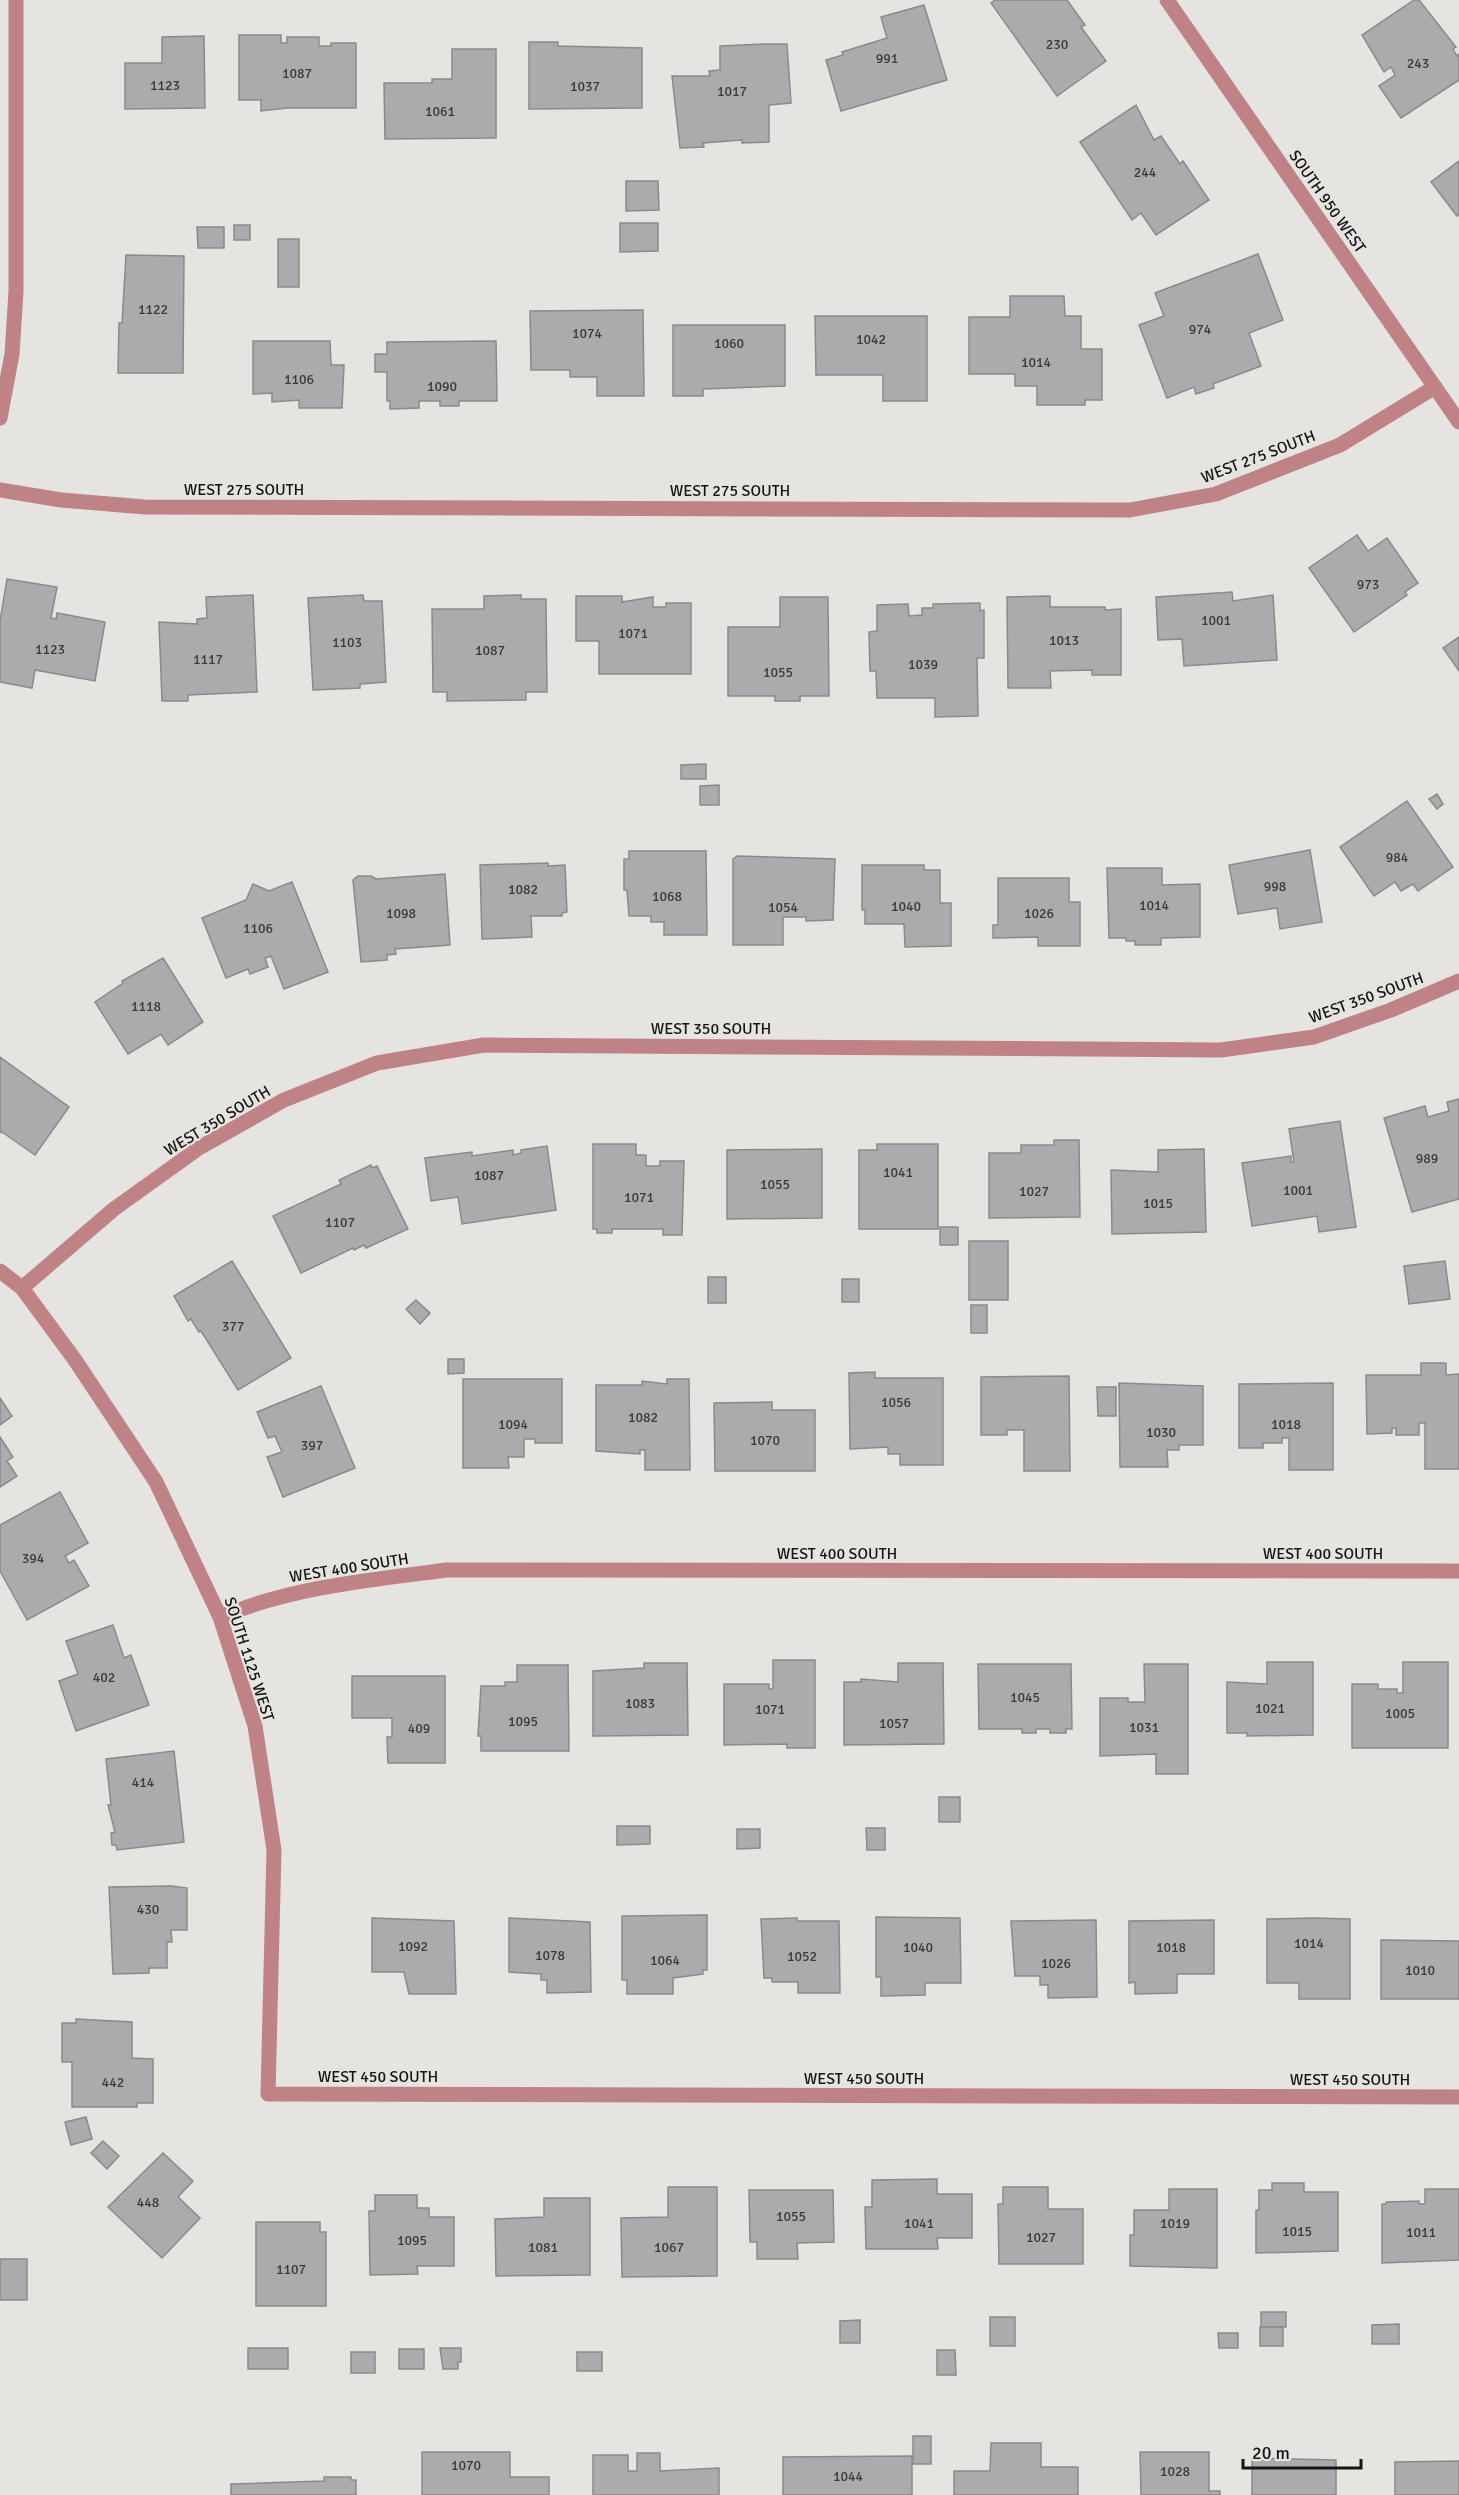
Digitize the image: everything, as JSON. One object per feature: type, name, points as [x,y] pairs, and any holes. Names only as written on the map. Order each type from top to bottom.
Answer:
[{"type":"street","points":[[0,418],[12,354],[16,291],[16,0]]},
{"type":"street","name":"SOUTH 950 WEST","points":[[1167,0],[1459,422]]},
{"type":"street","name":"WEST 275 SOUTH","points":[[0,490],[60,500],[145,507],[1130,510],[1216,495],[1340,445],[1435,387]]},
{"type":"street","name":"WEST 350 SOUTH","points":[[22,1288],[114,1209],[199,1148],[284,1100],[377,1063],[484,1045],[1221,1050],[1314,1037],[1391,1010],[1459,981]]},
{"type":"street","name":"SOUTH 1125 WEST","points":[[0,1270],[22,1288],[75,1360],[156,1482],[220,1617],[255,1726],[274,1850],[268,2094]]},
{"type":"street","name":"WEST 400 SOUTH","points":[[220,1617],[260,1601],[336,1584],[447,1570],[1459,1571]]},
{"type":"street","name":"WEST 450 SOUTH","points":[[268,2094],[1459,2097]]},
{"type":"building","points":[[995,0],[1067,0],[1085,25],[1081,27],[1106,61],[1057,96],[991,3]]},
{"type":"building","points":[[1414,0],[1419,0],[1456,47],[1453,49],[1457,56],[1459,54],[1459,80],[1401,118],[1379,86],[1395,75],[1391,67],[1384,72],[1362,35]]},
{"type":"building","points":[[924,5],[947,80],[841,111],[826,60],[843,55],[842,52],[887,38],[881,17]]},
{"type":"building","points":[[239,35],[281,35],[281,43],[287,43],[287,37],[319,37],[319,46],[331,46],[331,43],[356,43],[356,108],[287,108],[261,111],[261,100],[239,100]]},
{"type":"building","points":[[204,36],[205,108],[125,109],[125,63],[162,63],[162,37]]},
{"type":"building","points":[[529,42],[558,42],[558,46],[642,48],[642,108],[529,109]]},
{"type":"building","points":[[787,44],[791,103],[769,105],[769,142],[742,143],[742,140],[703,143],[704,147],[680,148],[672,76],[710,76],[709,71],[720,70],[720,46]]},
{"type":"building","points":[[452,49],[496,49],[496,138],[385,139],[384,83],[432,83],[432,79],[452,79]]},
{"type":"building","points":[[1136,105],[1154,140],[1161,136],[1180,164],[1183,161],[1209,200],[1156,235],[1141,213],[1132,220],[1080,142]]},
{"type":"building","points":[[1459,161],[1459,214],[1457,216],[1431,182]]},
{"type":"building","points":[[626,181],[658,181],[659,210],[626,211]]},
{"type":"building","points":[[620,223],[658,223],[658,251],[620,252]]},
{"type":"building","points":[[234,225],[250,225],[250,240],[234,240]]},
{"type":"building","points":[[197,227],[224,227],[224,248],[198,248]]},
{"type":"building","points":[[278,239],[299,239],[299,287],[278,287]]},
{"type":"building","points":[[1258,254],[1283,320],[1249,333],[1261,366],[1213,384],[1214,388],[1196,394],[1194,387],[1167,398],[1139,325],[1164,316],[1155,293]]},
{"type":"building","points":[[126,255],[184,256],[183,373],[118,373],[119,323],[122,323]]},
{"type":"building","points":[[1010,296],[1064,296],[1065,316],[1081,316],[1081,349],[1102,349],[1102,400],[1085,400],[1085,405],[1037,405],[1037,386],[1015,386],[1015,374],[969,374],[969,317],[1010,317]]},
{"type":"building","points":[[643,310],[644,396],[597,396],[597,377],[570,377],[570,370],[531,370],[530,311]]},
{"type":"building","points":[[815,316],[927,316],[927,401],[883,401],[883,375],[816,375]]},
{"type":"building","points":[[673,325],[785,325],[785,386],[703,389],[703,396],[673,396]]},
{"type":"building","points":[[253,341],[330,341],[331,365],[344,365],[342,408],[299,408],[299,400],[272,402],[272,393],[253,394]]},
{"type":"building","points":[[496,341],[497,401],[459,401],[459,406],[440,406],[440,401],[419,401],[419,408],[390,409],[390,401],[387,401],[387,372],[375,372],[375,354],[387,354],[387,342]]},
{"type":"building","points":[[1357,535],[1368,551],[1387,538],[1418,583],[1405,592],[1407,595],[1354,632],[1309,568]]},
{"type":"building","points":[[7,579],[57,587],[51,618],[56,619],[57,613],[105,622],[95,681],[35,670],[32,688],[0,682],[0,621]]},
{"type":"building","points":[[1232,592],[1233,601],[1273,595],[1277,660],[1184,666],[1182,639],[1158,640],[1156,597]]},
{"type":"building","points":[[253,595],[257,692],[188,695],[188,701],[162,701],[159,622],[197,624],[197,619],[207,618],[206,597]]},
{"type":"building","points":[[363,595],[364,601],[382,601],[386,682],[360,684],[360,688],[313,690],[308,598]]},
{"type":"building","points":[[521,595],[521,599],[546,599],[547,692],[526,692],[526,700],[447,701],[447,692],[433,692],[432,609],[484,609],[484,596]]},
{"type":"building","points":[[576,596],[622,596],[622,602],[653,597],[653,607],[666,607],[666,603],[691,603],[691,674],[599,674],[599,641],[576,641]]},
{"type":"building","points":[[1050,596],[1050,607],[1121,609],[1121,675],[1092,675],[1092,670],[1050,671],[1051,688],[1008,688],[1007,597]]},
{"type":"building","points":[[780,597],[828,597],[829,696],[800,696],[800,701],[775,701],[775,696],[728,696],[728,627],[780,627]]},
{"type":"building","points":[[980,603],[980,611],[984,610],[984,658],[977,658],[978,716],[935,717],[935,698],[877,698],[876,671],[870,671],[869,632],[877,631],[877,605],[908,604],[909,616],[922,615],[922,608],[933,608],[933,604]]},
{"type":"building","points":[[1459,637],[1459,671],[1443,648]]},
{"type":"building","points":[[706,764],[706,779],[681,779],[681,765]]},
{"type":"building","points":[[719,785],[719,805],[700,805],[700,786]]},
{"type":"building","points":[[1437,794],[1443,804],[1437,809],[1429,799]]},
{"type":"building","points":[[1407,801],[1453,867],[1418,891],[1413,884],[1401,891],[1395,882],[1374,896],[1340,847]]},
{"type":"building","points":[[1310,850],[1322,922],[1280,929],[1277,908],[1238,914],[1229,865]]},
{"type":"building","points":[[629,851],[706,851],[707,935],[664,935],[664,922],[651,922],[651,916],[629,916],[627,890],[624,890],[624,859],[629,859]]},
{"type":"building","points":[[737,856],[835,859],[833,920],[806,921],[806,917],[783,917],[783,945],[733,945],[733,859]]},
{"type":"building","points":[[548,863],[548,866],[565,865],[567,912],[562,913],[562,916],[531,916],[532,937],[482,939],[480,865]]},
{"type":"building","points":[[862,865],[924,865],[924,870],[940,870],[940,903],[951,903],[951,946],[905,947],[904,924],[865,924],[865,910],[862,910]]},
{"type":"building","points":[[1107,868],[1162,868],[1162,885],[1200,884],[1200,937],[1161,938],[1161,945],[1135,945],[1135,941],[1126,941],[1126,938],[1109,938]]},
{"type":"building","points":[[445,874],[450,945],[395,949],[396,954],[387,955],[387,960],[361,962],[353,880],[358,876],[371,876],[376,879]]},
{"type":"building","points":[[998,878],[1069,878],[1069,902],[1080,902],[1080,946],[1038,946],[1038,937],[993,938],[993,925],[998,925]]},
{"type":"building","points":[[292,882],[328,972],[284,989],[271,956],[265,958],[268,967],[250,974],[248,969],[226,978],[202,918],[246,900],[253,884],[269,891]]},
{"type":"building","points":[[163,958],[203,1022],[168,1045],[161,1034],[128,1054],[95,1002],[123,983],[122,981]]},
{"type":"building","points":[[0,1057],[69,1107],[35,1155],[2,1132],[0,1133]]},
{"type":"building","points":[[1459,1099],[1459,1199],[1412,1212],[1384,1118],[1425,1106],[1428,1117],[1449,1111],[1447,1102]]},
{"type":"building","points":[[1340,1121],[1356,1227],[1319,1232],[1317,1216],[1252,1226],[1242,1163],[1291,1156],[1291,1162],[1294,1162],[1289,1129]]},
{"type":"building","points":[[1054,1140],[1079,1140],[1080,1217],[989,1218],[989,1153],[1021,1153],[1021,1145],[1054,1145]]},
{"type":"building","points":[[593,1144],[636,1144],[636,1155],[646,1155],[646,1166],[660,1166],[660,1161],[684,1161],[682,1235],[663,1235],[663,1229],[612,1229],[612,1233],[597,1233],[597,1229],[593,1229]]},
{"type":"building","points":[[877,1144],[938,1144],[938,1229],[859,1229],[859,1150],[877,1150]]},
{"type":"building","points":[[547,1146],[556,1210],[462,1224],[458,1197],[431,1201],[425,1158],[472,1152],[472,1156],[513,1150],[513,1155],[521,1153],[521,1150]]},
{"type":"building","points":[[822,1149],[822,1218],[727,1219],[727,1150]]},
{"type":"building","points":[[1204,1149],[1206,1232],[1112,1234],[1111,1170],[1158,1172],[1158,1150]]},
{"type":"building","points":[[371,1165],[372,1168],[377,1166],[408,1229],[366,1248],[364,1245],[354,1250],[353,1248],[301,1273],[273,1216],[341,1184],[339,1180]]},
{"type":"building","points":[[940,1227],[958,1227],[958,1245],[940,1245]]},
{"type":"building","points":[[969,1241],[1008,1241],[1008,1300],[969,1300]]},
{"type":"building","points":[[232,1261],[291,1358],[238,1390],[201,1331],[199,1332],[191,1319],[188,1321],[174,1296]]},
{"type":"building","points":[[1445,1261],[1450,1299],[1409,1304],[1404,1266]]},
{"type":"building","points":[[708,1277],[726,1277],[726,1303],[708,1303]]},
{"type":"building","points":[[842,1279],[859,1279],[859,1302],[842,1302]]},
{"type":"building","points":[[416,1300],[430,1313],[420,1324],[406,1309]]},
{"type":"building","points":[[971,1305],[987,1305],[987,1333],[971,1333]]},
{"type":"building","points":[[448,1359],[464,1359],[464,1373],[448,1374]]},
{"type":"building","points":[[1421,1363],[1446,1363],[1446,1375],[1459,1374],[1459,1469],[1425,1469],[1425,1423],[1419,1423],[1419,1435],[1396,1435],[1396,1428],[1392,1428],[1392,1433],[1367,1434],[1366,1375],[1421,1375]]},
{"type":"building","points":[[875,1372],[875,1378],[943,1378],[943,1465],[900,1465],[900,1454],[888,1454],[888,1447],[850,1449],[849,1373]]},
{"type":"building","points":[[1069,1376],[1070,1471],[1024,1471],[1024,1430],[1007,1430],[1007,1435],[981,1435],[981,1377]]},
{"type":"building","points":[[463,1379],[562,1379],[562,1443],[535,1443],[535,1439],[524,1439],[524,1457],[508,1457],[509,1468],[463,1468]]},
{"type":"building","points":[[667,1379],[689,1379],[690,1470],[645,1470],[645,1450],[640,1450],[640,1454],[596,1451],[596,1385],[642,1385],[642,1381],[667,1384]]},
{"type":"building","points":[[1119,1383],[1203,1386],[1203,1445],[1179,1445],[1179,1450],[1167,1450],[1168,1467],[1120,1467]]},
{"type":"building","points":[[1333,1383],[1333,1470],[1289,1470],[1289,1438],[1282,1438],[1282,1443],[1263,1443],[1263,1448],[1239,1448],[1239,1384]]},
{"type":"building","points":[[321,1386],[355,1468],[283,1497],[267,1457],[282,1452],[275,1436],[268,1438],[257,1412]]},
{"type":"building","points":[[1097,1387],[1116,1387],[1116,1416],[1098,1416]]},
{"type":"building","points":[[0,1398],[12,1416],[0,1425]]},
{"type":"building","points":[[772,1402],[772,1410],[815,1410],[815,1471],[715,1471],[714,1403]]},
{"type":"building","points":[[0,1437],[13,1457],[7,1461],[17,1476],[0,1487]]},
{"type":"building","points":[[60,1492],[88,1543],[65,1556],[69,1563],[74,1560],[89,1586],[27,1620],[0,1571],[0,1525]]},
{"type":"building","points":[[113,1625],[124,1658],[131,1655],[149,1705],[76,1731],[59,1681],[78,1674],[66,1641]]},
{"type":"building","points":[[773,1660],[815,1660],[815,1748],[787,1748],[787,1744],[724,1745],[724,1684],[769,1684],[769,1689],[773,1689]]},
{"type":"building","points":[[1267,1662],[1313,1662],[1313,1735],[1247,1736],[1247,1733],[1227,1733],[1227,1682],[1267,1684]]},
{"type":"building","points":[[1403,1662],[1448,1662],[1448,1748],[1352,1748],[1352,1684],[1378,1684],[1378,1689],[1397,1689],[1397,1693],[1403,1693]]},
{"type":"building","points":[[644,1663],[687,1663],[688,1735],[593,1736],[593,1671],[644,1668]]},
{"type":"building","points":[[898,1663],[943,1663],[944,1744],[844,1745],[844,1682],[861,1682],[861,1679],[898,1682]]},
{"type":"building","points":[[978,1664],[1071,1664],[1072,1729],[1066,1729],[1066,1733],[1050,1733],[1050,1729],[1036,1729],[1036,1733],[1022,1733],[1022,1729],[979,1729]]},
{"type":"building","points":[[1144,1664],[1188,1664],[1188,1774],[1156,1774],[1156,1754],[1100,1756],[1100,1698],[1128,1698],[1128,1702],[1145,1702]]},
{"type":"building","points":[[517,1665],[568,1665],[569,1751],[481,1751],[481,1736],[478,1736],[481,1686],[505,1686],[505,1682],[517,1682]]},
{"type":"building","points":[[352,1676],[445,1676],[445,1763],[388,1763],[387,1737],[392,1737],[392,1718],[352,1718]]},
{"type":"building","points":[[174,1751],[184,1842],[117,1850],[116,1845],[112,1845],[111,1833],[115,1832],[108,1805],[111,1805],[106,1759]]},
{"type":"building","points":[[939,1797],[960,1797],[960,1822],[939,1822]]},
{"type":"building","points":[[617,1826],[650,1826],[650,1844],[617,1845]]},
{"type":"building","points":[[866,1828],[885,1828],[885,1850],[867,1850]]},
{"type":"building","points":[[737,1829],[760,1829],[760,1848],[737,1849]]},
{"type":"building","points":[[109,1887],[187,1888],[187,1930],[171,1930],[172,1942],[167,1942],[167,1968],[149,1968],[149,1973],[113,1974]]},
{"type":"building","points":[[707,1915],[707,1970],[703,1970],[703,1974],[673,1978],[673,1994],[627,1994],[627,1980],[622,1980],[622,1916]]},
{"type":"building","points":[[876,1917],[960,1918],[961,1983],[925,1983],[925,1995],[881,1996],[881,1977],[876,1977]]},
{"type":"building","points":[[372,1918],[454,1921],[456,1994],[409,1994],[404,1972],[372,1972]]},
{"type":"building","points":[[509,1918],[590,1922],[591,1992],[547,1993],[547,1980],[541,1980],[541,1974],[509,1972]]},
{"type":"building","points":[[797,1918],[797,1921],[839,1921],[840,1993],[798,1993],[798,1982],[772,1982],[772,1978],[764,1978],[761,1919]]},
{"type":"building","points":[[1267,1919],[1350,1919],[1350,1999],[1299,1999],[1299,1983],[1267,1983]]},
{"type":"building","points":[[1096,1920],[1097,1997],[1048,1998],[1048,1985],[1040,1985],[1040,1976],[1015,1976],[1011,1921]]},
{"type":"building","points":[[1214,1920],[1214,1974],[1177,1974],[1177,1993],[1135,1994],[1135,1982],[1129,1983],[1129,1921]]},
{"type":"building","points":[[1381,1940],[1459,1941],[1459,1999],[1381,1999]]},
{"type":"building","points":[[76,2019],[132,2022],[132,2058],[153,2059],[153,2103],[137,2103],[137,2107],[72,2107],[72,2062],[62,2062],[62,2023],[76,2023]]},
{"type":"building","points":[[86,2117],[92,2139],[71,2145],[65,2122]]},
{"type":"building","points":[[103,2141],[119,2156],[107,2169],[91,2153]]},
{"type":"building","points":[[163,2153],[193,2181],[178,2197],[200,2218],[162,2258],[108,2207]]},
{"type":"building","points":[[937,2179],[937,2194],[972,2194],[972,2238],[937,2238],[938,2249],[866,2249],[865,2207],[872,2207],[872,2180]]},
{"type":"building","points":[[1272,2183],[1304,2183],[1304,2192],[1338,2192],[1338,2251],[1256,2253],[1256,2210],[1259,2210],[1259,2190],[1272,2190]]},
{"type":"building","points":[[668,2187],[717,2187],[717,2276],[622,2277],[621,2218],[668,2217]]},
{"type":"building","points":[[1003,2187],[1048,2187],[1048,2209],[1083,2209],[1083,2264],[999,2264],[998,2204],[1003,2204]]},
{"type":"building","points":[[1169,2189],[1217,2189],[1217,2268],[1130,2266],[1130,2235],[1134,2235],[1134,2210],[1169,2210]]},
{"type":"building","points":[[1425,2189],[1459,2189],[1459,2260],[1382,2263],[1382,2204],[1419,2201],[1419,2204],[1425,2204]]},
{"type":"building","points":[[749,2190],[833,2190],[834,2242],[797,2243],[798,2259],[757,2259],[757,2242],[750,2242]]},
{"type":"building","points":[[375,2195],[417,2195],[417,2208],[429,2208],[429,2217],[454,2217],[454,2266],[417,2266],[418,2274],[370,2275],[369,2211],[375,2211]]},
{"type":"building","points":[[544,2198],[590,2198],[590,2275],[496,2276],[495,2219],[544,2217]]},
{"type":"building","points":[[256,2222],[320,2222],[320,2232],[326,2232],[326,2306],[256,2306]]},
{"type":"building","points":[[0,2259],[27,2259],[27,2300],[0,2300]]},
{"type":"building","points":[[1261,2312],[1286,2312],[1286,2327],[1261,2327]]},
{"type":"building","points":[[990,2317],[1015,2317],[1015,2346],[990,2346]]},
{"type":"building","points":[[860,2320],[860,2343],[840,2343],[840,2321]]},
{"type":"building","points":[[1399,2324],[1399,2344],[1372,2344],[1372,2325]]},
{"type":"building","points":[[1260,2327],[1283,2327],[1283,2346],[1260,2346]]},
{"type":"building","points":[[1218,2333],[1238,2333],[1238,2348],[1219,2348]]},
{"type":"building","points":[[248,2348],[288,2348],[288,2369],[248,2369]]},
{"type":"building","points":[[440,2348],[461,2348],[461,2362],[458,2362],[458,2369],[443,2369]]},
{"type":"building","points":[[399,2349],[424,2349],[424,2369],[399,2369]]},
{"type":"building","points":[[937,2350],[955,2350],[956,2375],[937,2375]]},
{"type":"building","points":[[351,2352],[375,2352],[375,2373],[351,2373]]},
{"type":"building","points":[[577,2352],[602,2352],[602,2371],[577,2371]]},
{"type":"building","points":[[913,2436],[931,2436],[931,2464],[913,2464]]},
{"type":"building","points":[[991,2443],[1041,2443],[1041,2467],[1078,2467],[1078,2495],[954,2495],[954,2471],[990,2471]]},
{"type":"building","points":[[422,2452],[510,2452],[510,2477],[549,2477],[549,2495],[422,2495]]},
{"type":"building","points":[[1140,2452],[1209,2452],[1209,2491],[1220,2491],[1220,2495],[1141,2495]]},
{"type":"building","points":[[637,2453],[660,2453],[660,2471],[719,2468],[719,2495],[593,2495],[593,2455],[628,2455],[628,2471],[637,2471]]},
{"type":"building","points":[[912,2456],[912,2495],[783,2495],[783,2457]]},
{"type":"building","points":[[1252,2458],[1336,2460],[1336,2495],[1252,2495]]},
{"type":"building","points":[[1459,2461],[1459,2495],[1395,2495],[1395,2462]]},
{"type":"building","points":[[324,2477],[351,2477],[351,2480],[356,2480],[356,2495],[231,2495],[231,2484],[324,2481]]}]
